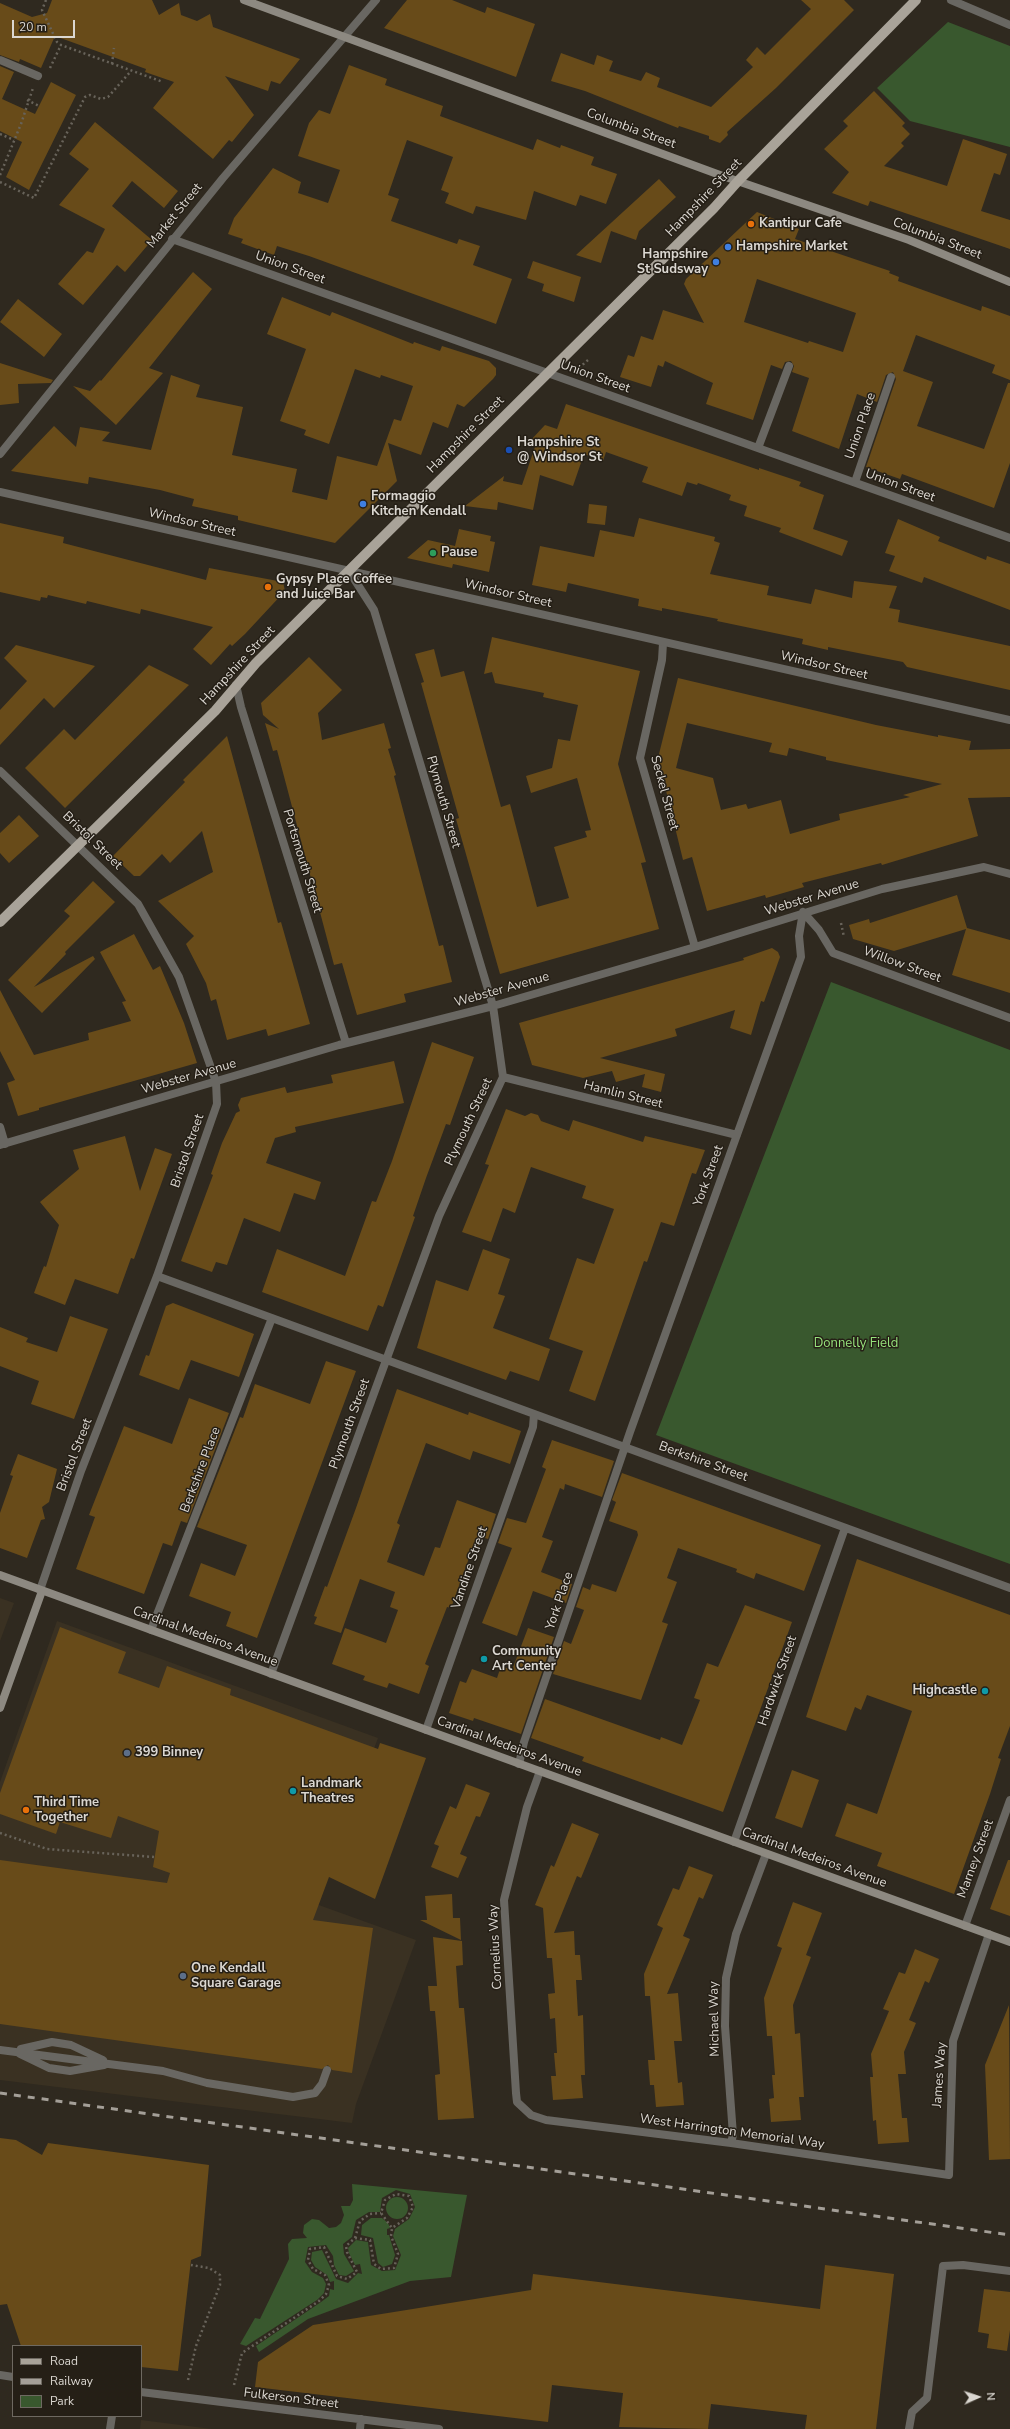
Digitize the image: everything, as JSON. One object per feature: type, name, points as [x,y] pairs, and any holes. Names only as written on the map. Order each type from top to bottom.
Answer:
[{"type":"main road","name":"Columbia Street","points":[[244,0],[720,175],[739,180],[909,240],[1010,282]]},
{"type":"main road","name":"Hampshire Street","points":[[0,922],[215,711],[256,663],[714,208],[739,180],[916,0]]},
{"type":"main road","name":"Cardinal Medeiros Avenue","points":[[0,1576],[1010,1942]]},
{"type":"main road","points":[[0,1708],[41,1590]]},
{"type":"street","name":"Market Street","points":[[0,454],[172,239],[252,142],[376,0]]},
{"type":"street","points":[[951,0],[1010,25]]},
{"type":"street","points":[[0,60],[38,76]]},
{"type":"street","name":"Union Street","points":[[172,239],[1010,538]]},
{"type":"street","points":[[758,448],[789,366]]},
{"type":"street","name":"Union Place","points":[[855,482],[891,377]]},
{"type":"street","name":"Windsor Street","points":[[0,492],[1010,720]]},
{"type":"street","name":"Plymouth Street","points":[[271,1674],[439,1216],[503,1077],[493,1006],[374,610],[349,571]]},
{"type":"street","name":"Seckel Street","points":[[664,643],[662,660],[640,758],[695,947]]},
{"type":"street","name":"Portsmouth Street","points":[[236,685],[241,707],[346,1043]]},
{"type":"street","name":"Bristol Street","points":[[0,771],[78,844],[138,904],[178,977],[216,1082],[217,1104],[157,1276],[81,1471],[41,1590]]},
{"type":"street","name":"Webster Avenue","points":[[3,1144],[346,1043],[493,1006],[695,947],[803,912],[882,889],[948,873],[984,867],[1010,874]]},
{"type":"street","name":"Willow Street","points":[[803,912],[819,930],[833,953],[1010,1018]]},
{"type":"street","name":"York Street","points":[[625,1446],[801,957],[799,936],[803,912]]},
{"type":"street","name":"Hamlin Street","points":[[503,1077],[737,1135]]},
{"type":"street","points":[[0,1127],[3,1144]]},
{"type":"street","points":[[157,1276],[387,1360]]},
{"type":"street","name":"Berkshire Place","points":[[151,1630],[272,1318]]},
{"type":"street","name":"Berkshire Street","points":[[387,1360],[1010,1588]]},
{"type":"street","name":"Vandine Street","points":[[426,1730],[533,1427],[534,1414]]},
{"type":"street","name":"York Place","points":[[519,1764],[524,1742],[625,1446]]},
{"type":"street","name":"Hardwick Street","points":[[734,1842],[845,1528]]},
{"type":"street","name":"Cornelius Way","points":[[518,2102],[504,1900],[527,1807],[540,1771]]},
{"type":"street","name":"Marney Street","points":[[965,1926],[1010,1800]]},
{"type":"street","name":"Michael Way","points":[[731,2143],[732,2135],[725,2026],[726,1978],[736,1934],[766,1854]]},
{"type":"street","name":"James Way","points":[[949,2175],[953,2041],[989,1934]]},
{"type":"street","points":[[14,2051],[52,2042],[71,2045],[111,2064]]},
{"type":"street","points":[[0,2050],[164,2071],[207,2084],[293,2096],[315,2093],[322,2084],[326,2070]]},
{"type":"street","points":[[14,2051],[49,2068],[70,2071],[111,2064]]},
{"type":"street","name":"West Harrington Memorial Way","points":[[518,2102],[531,2116],[546,2120],[731,2143],[949,2175]]},
{"type":"street","points":[[909,2429],[912,2412],[927,2398],[943,2266],[963,2265],[1010,2271]]},
{"type":"street","points":[[0,2375],[12,2377]]},
{"type":"street","name":"Fulkerson Street","points":[[142,2392],[439,2429]]},
{"type":"street","points":[[110,2429],[112,2417]]},
{"type":"street","points":[[360,2429],[362,2420]]},
{"type":"path","points":[[46,0],[42,10],[57,42],[61,45],[163,82]]},
{"type":"path","points":[[0,175],[21,124],[27,100],[38,76],[48,73],[61,45]]},
{"type":"path","points":[[112,64],[114,48]]},
{"type":"path","points":[[0,182],[34,198],[86,97],[90,95],[101,98],[108,97],[131,71]]},
{"type":"path","points":[[27,100],[39,106]]},
{"type":"path","points":[[0,134],[14,140]]},
{"type":"path","points":[[841,923],[844,937]]},
{"type":"path","points":[[0,1833],[47,1849],[154,1857]]},
{"type":"path","points":[[356,2238],[370,2240],[374,2264],[381,2269],[394,2268],[398,2254],[391,2236],[392,2228],[381,2213],[384,2200],[396,2194],[409,2196],[413,2207],[407,2218],[392,2228]]},
{"type":"path","points":[[234,2385],[242,2353],[319,2301],[326,2294],[329,2285],[325,2275],[313,2268],[308,2260],[310,2249],[324,2247],[337,2276],[347,2279],[356,2272],[347,2252],[346,2246],[356,2238],[360,2221],[370,2214],[381,2213]]},
{"type":"path","points":[[188,2380],[196,2346],[220,2285],[220,2275],[209,2268],[191,2265]]},
{"type":"shaded area","points":[[0,1598],[14,1603],[0,1641]]},
{"type":"shaded area","points":[[57,1621],[378,1738],[316,1904],[416,1940],[356,2104],[352,2123],[0,2080],[0,1782]]},
{"type":"shaded area","points":[[141,2420],[212,2429],[140,2429]]},
{"type":"green space","points":[[948,22],[1010,46],[1010,147],[910,121],[877,88]]},
{"type":"green space","name":"Donnelly Field","points":[[831,982],[1010,1050],[1010,1564],[656,1435]]},
{"type":"green space","points":[[352,2184],[467,2195],[451,2277],[410,2281],[308,2319],[259,2352],[256,2346],[329,2296],[330,2289],[334,2290],[334,2281],[330,2282],[327,2275],[315,2267],[311,2260],[312,2252],[322,2250],[336,2279],[348,2283],[358,2273],[362,2274],[360,2264],[355,2265],[348,2248],[356,2240],[368,2242],[371,2265],[382,2271],[395,2270],[401,2255],[393,2236],[395,2229],[409,2219],[415,2207],[410,2194],[396,2190],[382,2198],[380,2212],[369,2212],[356,2220],[352,2237],[343,2244],[344,2254],[354,2271],[346,2276],[339,2275],[334,2265],[333,2256],[326,2245],[308,2247],[305,2262],[312,2272],[323,2278],[326,2284],[324,2293],[317,2300],[246,2346],[240,2344],[255,2318],[260,2319],[289,2259],[288,2244],[292,2239],[307,2238],[303,2233],[304,2225],[312,2219],[319,2220],[329,2228],[336,2227],[341,2223],[344,2215],[341,2206],[350,2206],[353,2200]]},
{"type":"green space","points":[[397,2197],[405,2200],[408,2208],[405,2216],[397,2219],[389,2216],[386,2208],[389,2200]]},
{"type":"green space","points":[[371,2218],[382,2218],[388,2223],[390,2228],[387,2229],[387,2235],[389,2235],[395,2255],[392,2264],[383,2267],[378,2263],[373,2238],[361,2235],[362,2225]]},
{"type":"building","points":[[52,0],[152,0],[159,15],[179,3],[181,15],[197,21],[210,14],[213,27],[300,59],[280,84],[271,81],[268,91],[225,76],[254,115],[232,142],[229,140],[213,159],[153,108],[174,82],[145,72],[146,69],[55,36],[41,68],[20,59],[19,62],[0,55],[0,3],[32,17],[47,13]]},
{"type":"building","points":[[407,0],[452,0],[485,13],[487,7],[535,24],[516,77],[384,28]]},
{"type":"building","points":[[801,0],[844,0],[854,10],[776,88],[727,132],[728,135],[720,143],[709,139],[709,136],[679,126],[678,128],[585,91],[551,81],[561,53],[594,65],[597,55],[613,61],[609,71],[641,81],[646,72],[660,78],[657,87],[711,107],[753,67],[746,60],[757,47],[765,55],[811,9]]},
{"type":"building","points":[[349,65],[387,79],[385,85],[443,106],[440,116],[533,150],[537,139],[560,148],[561,145],[594,157],[591,165],[617,174],[606,204],[580,195],[576,206],[534,191],[526,220],[476,206],[473,214],[445,203],[449,193],[441,190],[453,157],[407,140],[388,195],[399,199],[391,221],[457,244],[459,239],[480,246],[473,265],[512,279],[496,324],[309,256],[277,246],[274,255],[241,243],[243,239],[228,234],[234,218],[273,168],[301,182],[298,193],[328,203],[340,170],[298,156],[309,123],[319,110],[330,114]]},
{"type":"building","points":[[0,66],[14,72],[2,99],[35,114],[51,82],[76,95],[29,190],[6,177],[22,142],[0,131]]},
{"type":"building","points":[[874,91],[905,123],[902,126],[910,134],[901,143],[904,146],[884,166],[947,186],[963,139],[1007,154],[1000,175],[994,173],[981,211],[1010,220],[1010,249],[870,201],[868,206],[832,193],[849,172],[824,149],[848,126],[843,121]]},
{"type":"building","points":[[95,122],[178,191],[164,208],[132,181],[112,206],[152,240],[125,272],[117,265],[83,305],[58,284],[87,251],[93,253],[105,229],[59,205],[89,169],[69,154]]},
{"type":"building","points":[[659,179],[676,197],[639,231],[636,240],[611,231],[601,263],[576,255]]},
{"type":"building","points":[[757,212],[799,229],[795,239],[890,271],[889,273],[899,277],[898,281],[981,311],[982,306],[1010,316],[1010,380],[992,373],[995,365],[916,335],[903,371],[933,382],[917,426],[984,449],[1008,383],[1010,383],[1010,463],[994,508],[902,474],[900,479],[866,467],[896,379],[893,372],[886,375],[877,402],[857,394],[839,449],[792,431],[809,378],[792,372],[794,366],[791,361],[785,362],[782,369],[771,365],[753,420],[706,404],[713,383],[665,361],[663,367],[658,365],[651,387],[620,377],[628,355],[634,357],[641,336],[653,340],[663,310],[704,323],[684,284],[686,279]],"holes":[[[757,279],[856,313],[843,352],[809,341],[808,343],[744,322]]]},
{"type":"building","points":[[533,261],[581,277],[574,302],[542,291],[544,284],[527,278]]},
{"type":"building","points":[[193,272],[212,289],[149,368],[163,373],[116,425],[73,386],[90,391],[100,380],[101,381]]},
{"type":"building","points":[[282,297],[330,316],[332,312],[413,344],[414,342],[440,351],[442,346],[489,361],[496,368],[496,375],[493,379],[464,407],[457,404],[448,428],[433,422],[421,455],[388,443],[397,481],[335,543],[238,520],[238,516],[192,506],[194,499],[160,490],[89,477],[88,484],[11,471],[54,426],[76,447],[80,427],[110,432],[102,441],[151,450],[171,375],[200,385],[196,397],[243,407],[232,455],[297,469],[292,492],[327,500],[337,456],[377,466],[394,419],[401,421],[413,386],[381,375],[380,378],[355,369],[329,444],[304,435],[306,430],[280,421],[306,349],[267,334]]},
{"type":"building","points":[[18,299],[62,334],[44,357],[0,322]]},
{"type":"building","points":[[0,363],[53,380],[51,383],[18,384],[19,403],[0,405]]},
{"type":"building","points":[[566,404],[759,470],[759,468],[801,482],[799,486],[824,495],[813,529],[848,541],[842,556],[779,532],[781,528],[744,516],[747,506],[729,500],[731,495],[698,483],[697,485],[687,482],[682,496],[642,482],[648,467],[606,452],[603,461],[584,454],[573,486],[540,475],[533,510],[498,502],[497,510],[465,506],[504,476],[503,481],[522,485],[536,444],[530,441],[545,425],[557,429]]},
{"type":"building","points":[[589,504],[607,506],[605,525],[587,523]]},
{"type":"building","points":[[639,518],[715,537],[714,541],[720,543],[710,574],[769,586],[767,595],[811,604],[815,589],[852,598],[854,581],[897,586],[889,608],[900,610],[898,622],[1010,646],[1010,690],[907,667],[903,662],[828,647],[828,650],[802,644],[803,639],[717,621],[718,619],[662,608],[662,611],[638,606],[639,599],[568,583],[566,592],[532,585],[540,546],[594,557],[600,530],[634,537]]},
{"type":"building","points":[[898,519],[940,537],[938,541],[986,560],[987,556],[1010,564],[1010,610],[924,577],[922,583],[889,571],[895,556],[885,553]]},
{"type":"building","points":[[0,523],[64,537],[63,543],[206,580],[209,568],[283,582],[285,591],[245,634],[232,646],[230,644],[211,665],[193,649],[213,627],[141,609],[140,614],[87,601],[86,604],[48,595],[47,598],[41,597],[40,601],[0,592]]},
{"type":"building","points":[[459,529],[491,536],[490,541],[495,542],[489,572],[453,564],[452,568],[407,558],[428,540],[455,546]]},
{"type":"building","points":[[492,637],[640,671],[618,764],[646,862],[641,863],[659,929],[500,974],[456,819],[459,818],[421,683],[424,682],[415,654],[434,649],[441,677],[464,671],[501,807],[510,804],[537,907],[569,898],[554,847],[587,837],[585,831],[591,830],[577,778],[531,793],[526,776],[552,768],[558,739],[570,741],[578,705],[543,697],[544,693],[495,683],[492,672],[484,674]]},
{"type":"building","points":[[16,645],[95,666],[54,708],[44,698],[0,745],[0,710],[27,681],[4,658]]},
{"type":"building","points":[[309,657],[342,690],[318,713],[322,740],[384,723],[391,748],[388,749],[396,775],[394,776],[439,946],[443,945],[452,982],[404,994],[406,1002],[357,1015],[342,963],[334,965],[277,750],[273,751],[265,723],[279,729],[263,715],[261,703]]},
{"type":"building","points":[[149,665],[189,685],[65,808],[25,768],[64,729],[75,740]]},
{"type":"building","points":[[678,678],[876,725],[938,737],[938,735],[971,741],[969,750],[1010,749],[1010,797],[968,798],[978,836],[882,865],[881,863],[802,883],[804,887],[766,898],[765,895],[707,911],[692,857],[683,860],[658,758]],"holes":[[[687,723],[772,743],[769,752],[787,756],[789,748],[826,757],[826,760],[942,784],[903,795],[910,797],[839,814],[840,820],[790,834],[781,800],[748,809],[746,804],[721,810],[713,778],[676,768]]]},
{"type":"building","points":[[227,736],[278,923],[281,922],[310,1024],[268,1036],[266,1029],[227,1040],[216,999],[211,1001],[206,983],[186,944],[194,936],[158,901],[213,872],[202,831],[170,863],[162,854],[140,876],[134,876],[113,856],[185,782],[183,780]]},
{"type":"building","points":[[19,815],[39,836],[9,863],[0,853],[0,833]]},
{"type":"building","points":[[93,881],[115,902],[65,952],[66,954],[34,987],[93,956],[95,959],[42,1013],[8,980],[70,916],[64,911]]},
{"type":"building","points":[[957,895],[967,928],[1010,940],[1010,993],[952,975],[966,929],[894,951],[853,939],[849,925],[869,919],[870,923]]},
{"type":"building","points":[[134,934],[153,970],[160,966],[184,1023],[197,1063],[39,1108],[39,1110],[18,1116],[7,1083],[15,1080],[0,1051],[0,990],[34,1055],[89,1040],[88,1033],[131,1021],[122,1002],[126,1001],[100,952]]},
{"type":"building","points":[[772,948],[778,952],[780,957],[764,1002],[761,1001],[751,1035],[730,1028],[735,1010],[675,1029],[677,1036],[600,1058],[665,1074],[661,1092],[642,1087],[645,1074],[616,1082],[612,1071],[583,1078],[532,1065],[519,1023],[744,960],[743,958]]},
{"type":"building","points":[[432,1042],[474,1057],[450,1125],[446,1124],[426,1178],[413,1216],[415,1217],[383,1307],[378,1305],[368,1331],[262,1292],[277,1249],[345,1276],[372,1201],[376,1202],[392,1161]]},
{"type":"building","points":[[394,1061],[404,1103],[295,1127],[296,1132],[275,1138],[266,1163],[321,1182],[315,1200],[294,1193],[280,1232],[244,1218],[227,1265],[216,1262],[212,1272],[181,1261],[213,1175],[211,1174],[222,1143],[236,1113],[240,1111],[238,1105],[241,1098],[285,1087],[287,1093],[333,1083],[331,1075]]},
{"type":"building","points":[[506,1109],[525,1116],[531,1113],[538,1115],[541,1121],[569,1131],[573,1120],[643,1142],[645,1136],[705,1150],[696,1174],[692,1173],[674,1226],[661,1222],[647,1262],[644,1261],[595,1401],[569,1391],[583,1351],[549,1339],[577,1258],[594,1264],[614,1209],[582,1198],[586,1186],[531,1167],[515,1213],[503,1208],[491,1242],[462,1232],[489,1165],[485,1164]]},
{"type":"building","points":[[125,1136],[140,1191],[155,1148],[172,1154],[134,1259],[131,1258],[118,1294],[75,1279],[65,1305],[34,1293],[44,1266],[46,1267],[59,1225],[40,1202],[79,1169],[73,1150]]},
{"type":"building","points":[[483,1249],[510,1259],[498,1294],[505,1296],[493,1328],[550,1349],[539,1381],[510,1371],[506,1380],[417,1348],[436,1280],[468,1291]]},
{"type":"building","points":[[173,1303],[254,1334],[239,1377],[191,1360],[179,1390],[139,1375],[146,1355],[149,1356],[166,1306]]},
{"type":"building","points":[[70,1316],[108,1329],[74,1419],[31,1404],[39,1381],[0,1366],[0,1327],[28,1338],[26,1342],[57,1352]]},
{"type":"building","points":[[326,1361],[356,1371],[257,1638],[226,1626],[231,1612],[189,1596],[201,1563],[235,1576],[247,1545],[197,1527],[240,1417],[243,1418],[255,1384],[310,1404]]},
{"type":"building","points":[[397,1389],[468,1415],[469,1412],[521,1431],[510,1464],[473,1451],[470,1460],[426,1443],[397,1523],[400,1525],[387,1562],[424,1576],[435,1547],[440,1548],[457,1500],[496,1514],[488,1539],[482,1537],[478,1549],[473,1547],[451,1608],[447,1607],[425,1664],[429,1666],[419,1694],[389,1683],[387,1688],[363,1680],[365,1676],[332,1664],[345,1628],[386,1643],[398,1610],[390,1607],[395,1592],[360,1579],[341,1633],[314,1624],[317,1617],[314,1616],[325,1586],[327,1587],[356,1508]]},
{"type":"building","points":[[189,1398],[229,1413],[187,1523],[181,1521],[172,1546],[163,1543],[144,1594],[76,1569],[95,1517],[89,1515],[124,1426],[172,1444]]},
{"type":"building","points":[[552,1440],[614,1461],[602,1497],[565,1484],[564,1490],[560,1488],[542,1537],[553,1541],[541,1572],[572,1584],[566,1603],[533,1591],[517,1636],[482,1623],[512,1548],[498,1543],[507,1518],[526,1523],[546,1469],[542,1467]]},
{"type":"building","points":[[18,1454],[57,1469],[49,1502],[42,1507],[45,1519],[41,1520],[27,1558],[0,1548],[0,1513],[13,1476],[10,1475]]},
{"type":"building","points":[[622,1473],[821,1545],[804,1591],[756,1573],[754,1579],[736,1572],[737,1569],[678,1548],[667,1578],[677,1582],[662,1622],[668,1624],[641,1700],[553,1674],[564,1641],[571,1644],[584,1610],[576,1607],[583,1587],[590,1590],[592,1584],[616,1592],[638,1535],[637,1531],[609,1521],[616,1502],[612,1500]]},
{"type":"building","points":[[857,1559],[1010,1615],[1010,1726],[998,1758],[1001,1759],[990,1794],[954,1894],[877,1866],[882,1853],[835,1836],[847,1803],[877,1814],[912,1711],[867,1695],[861,1710],[855,1707],[846,1731],[806,1717]]},
{"type":"building","points":[[745,1605],[792,1622],[723,1812],[582,1761],[584,1757],[531,1738],[545,1699],[660,1740],[661,1737],[682,1745],[700,1700],[694,1698],[707,1663],[718,1667]]},
{"type":"building","points":[[60,1627],[126,1652],[118,1673],[159,1688],[167,1666],[231,1689],[230,1695],[378,1749],[380,1743],[426,1758],[375,1899],[329,1877],[313,1920],[373,1928],[352,2073],[332,2070],[328,2065],[322,2069],[0,2024],[0,1860],[167,1883],[170,1873],[153,1867],[159,1831],[118,1816],[111,1838],[60,1822],[56,1834],[0,1814],[0,1793]]},
{"type":"building","points":[[528,1628],[554,1637],[521,1734],[474,1718],[473,1721],[449,1713],[460,1681],[466,1683],[472,1669],[497,1678],[501,1666],[512,1670]]},
{"type":"building","points":[[792,1770],[819,1780],[802,1828],[775,1818]]},
{"type":"building","points":[[466,1784],[490,1793],[480,1817],[476,1816],[460,1854],[467,1857],[458,1878],[431,1867],[439,1846],[434,1844],[450,1806],[456,1809]]},
{"type":"building","points":[[572,1823],[599,1834],[581,1878],[577,1876],[554,1933],[574,1931],[575,1955],[580,1955],[582,1980],[576,1980],[578,2016],[583,2015],[585,2075],[581,2075],[583,2098],[553,2100],[551,2076],[556,2076],[554,2053],[557,2053],[555,2018],[550,2019],[548,1994],[555,1993],[552,1958],[547,1958],[543,1908],[535,1905],[551,1865],[554,1867]]},
{"type":"building","points":[[1008,1860],[1010,1860],[1010,1916],[990,1909]]},
{"type":"building","points":[[689,1866],[713,1875],[703,1899],[699,1897],[683,1936],[690,1939],[667,1994],[678,1993],[682,2041],[674,2041],[678,2083],[682,2082],[684,2105],[656,2107],[654,2085],[650,2085],[648,2060],[655,2060],[650,1996],[645,1996],[644,1974],[663,1928],[657,1925],[673,1888],[679,1890]]},
{"type":"building","points":[[452,1894],[453,1918],[460,1918],[461,1940],[420,1920],[427,1920],[425,1896]]},
{"type":"building","points":[[793,1902],[822,1913],[806,1955],[811,1957],[793,2005],[795,2034],[800,2033],[804,2097],[799,2097],[801,2120],[771,2122],[769,2099],[774,2098],[772,2075],[775,2075],[772,2036],[767,2036],[764,1998],[782,1948],[777,1946]]},
{"type":"building","points":[[433,1937],[462,1941],[463,1965],[456,1966],[459,2008],[464,2008],[474,2118],[438,2120],[435,2075],[440,2074],[435,2011],[430,2011],[428,1986],[437,1986]]},
{"type":"building","points":[[915,1949],[939,1959],[929,1983],[925,1981],[909,2020],[916,2023],[904,2052],[906,2074],[898,2074],[902,2118],[907,2118],[909,2142],[878,2144],[876,2120],[873,2121],[870,2077],[873,2077],[871,2054],[889,2011],[883,2009],[899,1972],[905,1974]]},
{"type":"building","points":[[1009,2005],[1010,2159],[989,2160],[985,2065]]},
{"type":"building","points":[[0,2138],[16,2140],[42,2155],[48,2143],[209,2165],[201,2256],[191,2260],[178,2371],[142,2367],[142,2345],[21,2345],[7,2304],[0,2305]]},
{"type":"building","points":[[825,2265],[894,2274],[876,2429],[805,2429],[807,2415],[711,2404],[708,2429],[619,2427],[623,2393],[552,2385],[548,2422],[255,2387],[258,2362],[313,2325],[531,2290],[533,2274],[820,2309]]},
{"type":"building","points":[[984,2289],[1010,2292],[1010,2330],[1007,2351],[987,2348],[989,2334],[978,2332]]},
{"type":"railway","points":[[0,2093],[1010,2235]]},
{"type":"place","name":"Kantipur Cafe","points":[[751,224]]},
{"type":"place","name":"Hampshire Market","points":[[728,247]]},
{"type":"place","name":"Hampshire St Sudsway","points":[[716,262]]},
{"type":"place","name":"Hampshire St @ Windsor St","points":[[509,450]]},
{"type":"place","name":"Formaggio Kitchen Kendall","points":[[363,504]]},
{"type":"place","name":"Pause","points":[[433,553]]},
{"type":"place","name":"Gypsy Place Coffee and Juice Bar","points":[[268,587]]},
{"type":"place","name":"Community Art Center","points":[[484,1659]]},
{"type":"place","name":"Highcastle","points":[[985,1691]]},
{"type":"place","name":"399 Binney","points":[[127,1753]]},
{"type":"place","name":"Landmark Theatres","points":[[293,1791]]},
{"type":"place","name":"Third Time Together","points":[[26,1810]]},
{"type":"place","name":"One Kendall Square Garage","points":[[183,1976]]}]
